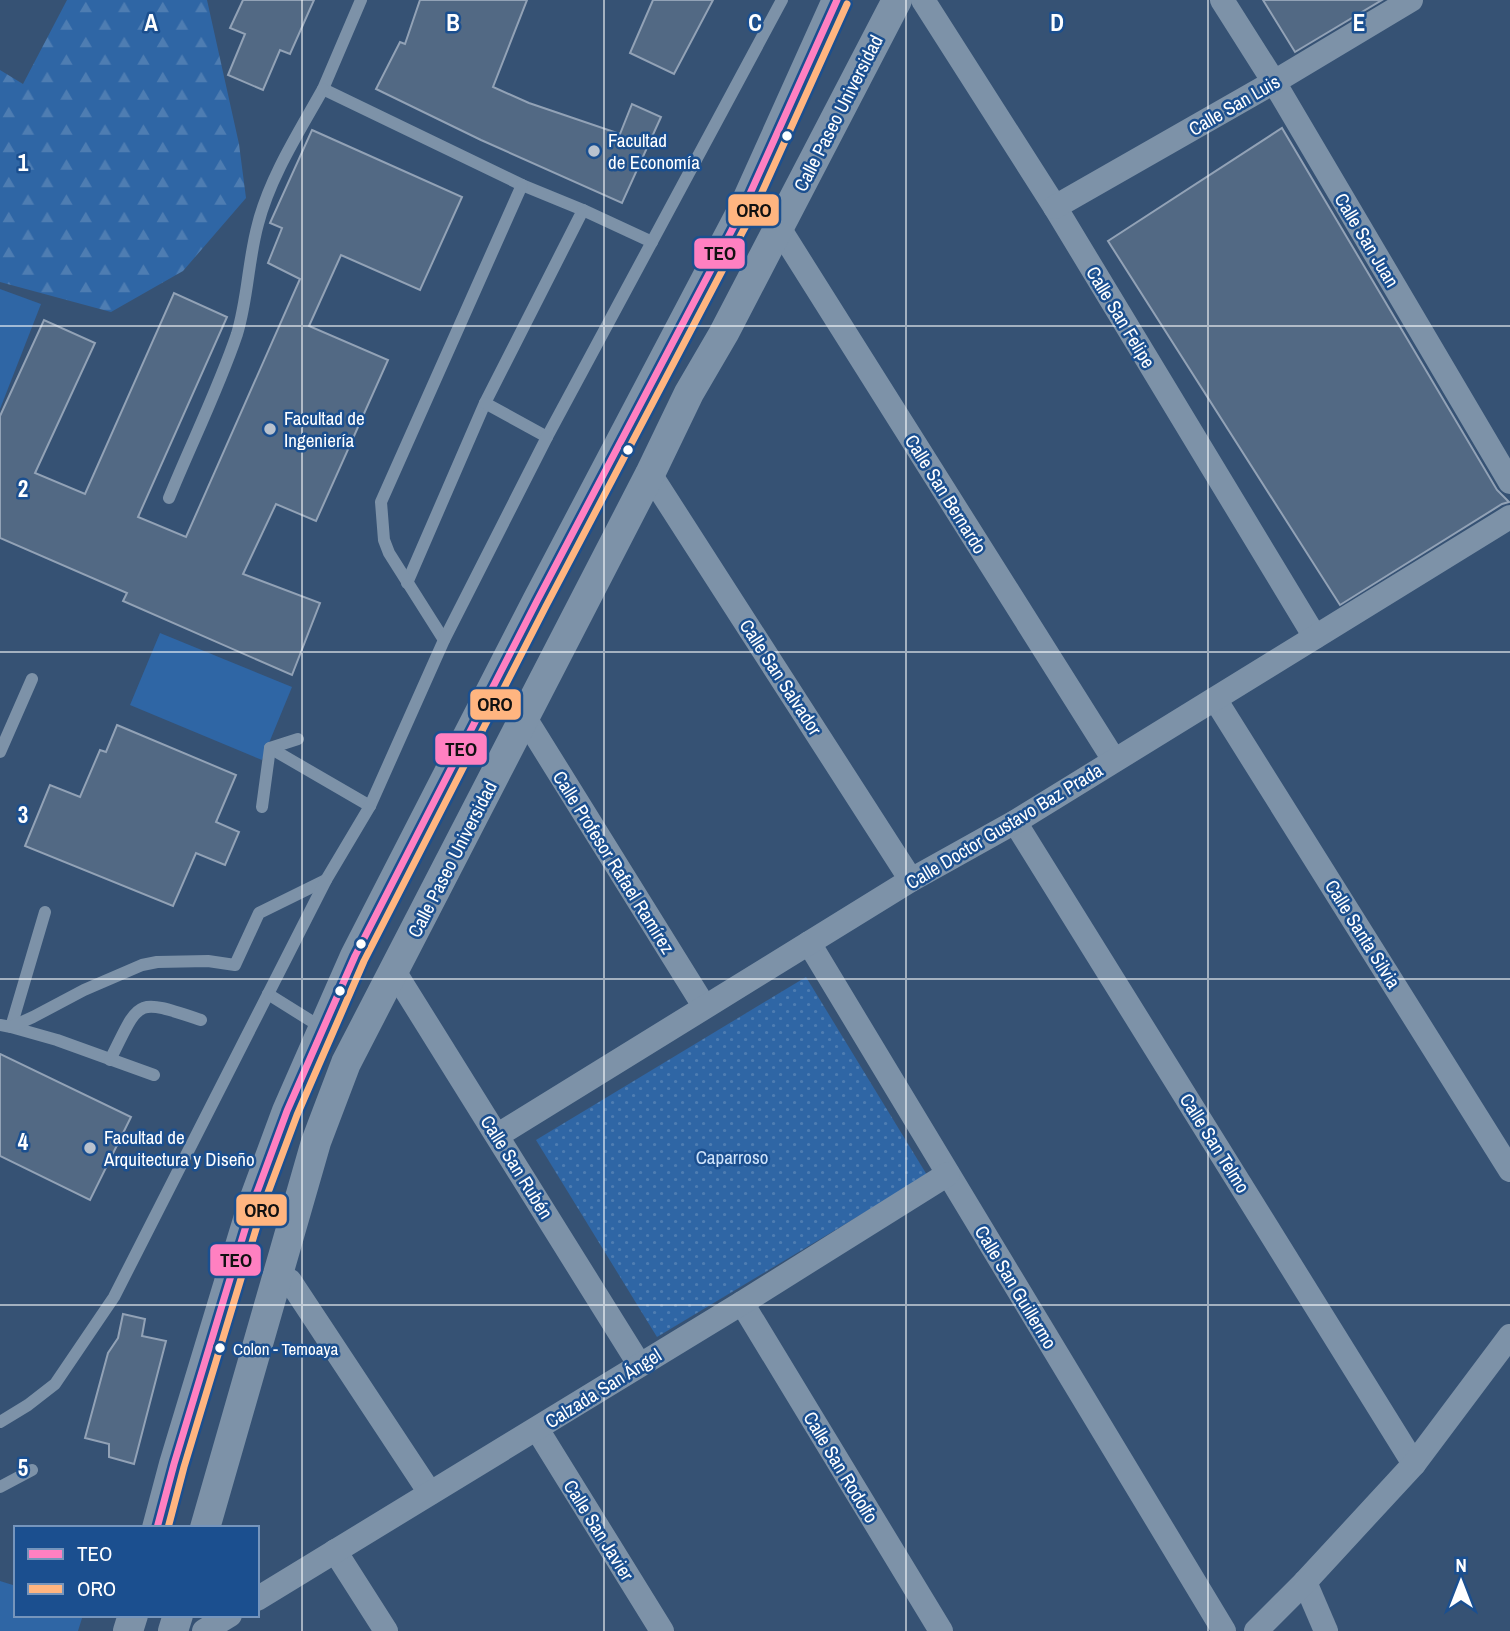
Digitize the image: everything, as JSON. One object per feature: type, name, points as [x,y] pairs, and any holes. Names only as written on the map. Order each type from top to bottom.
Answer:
[{"type":"street","points":[[158,1526],[253,1203],[287,1111],[355,956],[505,662],[744,207],[837,0]]},
{"type":"street","name":"Calle Paseo Universidad","points":[[206,1526],[316,1142],[346,1063],[650,474],[689,393],[724,333],[897,0]]},
{"type":"street","name":"Calle San Felipe","points":[[923,0],[1055,207],[1315,637]]},
{"type":"street","name":"Calle San Juan","points":[[1222,0],[1274,82],[1510,482]]},
{"type":"street","name":"Calle San Luis","points":[[1055,207],[1411,0]]},
{"type":"street","name":"Calle San Bernardo","points":[[779,228],[1114,760]]},
{"type":"street","name":"Calle San Salvador","points":[[650,474],[911,880]]},
{"type":"street","name":"Calle Doctor Gustavo Baz Prada","points":[[498,1135],[704,1006],[911,880],[1015,822],[1510,517]]},
{"type":"street","name":"Calle Santa Silvia","points":[[1216,699],[1510,1170]]},
{"type":"street","name":"Calle Profesor Rafael Ramírez","points":[[525,718],[704,1006]]},
{"type":"street","name":"Calle San Telmo","points":[[1015,822],[1414,1464]]},
{"type":"street","name":"Calle San Guillermo","points":[[809,943],[1223,1631]]},
{"type":"street","name":"Calle San Rubén","points":[[394,971],[639,1364]]},
{"type":"street","name":"Calzada San Ángel","points":[[259,1598],[948,1174]]},
{"type":"street","points":[[290,1281],[430,1493]]},
{"type":"street","name":"Calle San Rodolfo","points":[[742,1303],[941,1631]]},
{"type":"street","points":[[1256,1631],[1414,1464],[1510,1336]]},
{"type":"street","name":"Calle San Javier","points":[[537,1429],[662,1631]]},
{"type":"street","points":[[335,1551],[386,1631]]},
{"type":"street","points":[[1305,1582],[1326,1631]]},
{"type":"street","points":[[204,1631],[227,1617]]},
{"type":"lane","points":[[169,498],[237,333],[246,297],[252,248],[264,203],[323,89],[361,0]]},
{"type":"lane","points":[[0,1422],[55,1384],[114,1297],[326,880],[370,806],[444,640],[547,437],[782,0]]},
{"type":"lane","points":[[323,89],[522,185],[652,242]]},
{"type":"lane","points":[[444,640],[407,583],[384,540],[381,502],[522,185]]},
{"type":"lane","points":[[407,583],[485,403],[583,210]]},
{"type":"lane","points":[[485,403],[547,437]]},
{"type":"lane","points":[[0,752],[32,679]]},
{"type":"lane","points":[[270,748],[298,739]]},
{"type":"lane","points":[[270,748],[370,806]]},
{"type":"lane","points":[[262,807],[270,748]]},
{"type":"lane","points":[[6,1026],[142,965],[208,961],[235,965],[259,912],[326,880]]},
{"type":"lane","points":[[6,1026],[45,912]]},
{"type":"lane","points":[[268,994],[324,1029]]},
{"type":"lane","points":[[110,1060],[134,1013],[142,1007],[159,1006],[201,1020]]},
{"type":"lane","points":[[6,1026],[57,1040],[154,1075]]},
{"type":"lane","points":[[0,1487],[32,1470]]},
{"type":"green space","points":[[67,0],[207,0],[239,144],[246,198],[183,271],[111,312],[0,282],[0,70],[23,84]]},
{"type":"green space","points":[[0,289],[41,304],[0,409]]},
{"type":"green space","points":[[160,633],[292,687],[262,760],[130,705]]},
{"type":"green space","name":"Caparroso","points":[[806,977],[927,1175],[657,1337],[536,1140]]},
{"type":"green space","points":[[0,1581],[14,1585],[14,1617],[82,1617],[78,1631],[0,1631]]},
{"type":"building","points":[[243,0],[314,0],[290,54],[280,50],[263,90],[228,75],[245,34],[230,28]]},
{"type":"building","points":[[420,0],[527,0],[493,87],[529,103],[620,134],[632,104],[661,117],[622,203],[481,140],[376,89],[400,42],[405,44]]},
{"type":"building","points":[[653,0],[713,0],[674,74],[630,53]]},
{"type":"building","points":[[1263,0],[1382,0],[1295,52]]},
{"type":"building","points":[[1282,128],[1497,490],[1509,502],[1340,605],[1108,241]]},
{"type":"building","points":[[312,130],[462,197],[420,290],[341,255],[309,326],[388,360],[316,521],[276,504],[243,574],[320,603],[292,675],[123,601],[127,593],[0,538],[0,416],[44,320],[95,343],[35,473],[85,494],[174,293],[227,317],[138,517],[186,537],[300,279],[268,263],[282,228],[270,223]]},
{"type":"building","points":[[117,725],[236,775],[216,822],[239,832],[225,865],[196,853],[173,906],[25,846],[50,785],[80,797],[100,750],[106,752]]},
{"type":"building","points":[[0,1054],[131,1117],[90,1200],[0,1156]]},
{"type":"building","points":[[123,1314],[145,1319],[142,1336],[166,1341],[134,1464],[109,1457],[109,1444],[85,1438],[108,1353],[118,1338]]},
{"type":"transit line","name":"TEO","points":[[158,1526],[253,1203],[287,1111],[355,956],[537,601],[744,207],[837,0]]},
{"type":"transit line","name":"ORO","points":[[169,1526],[263,1206],[297,1115],[364,961],[546,606],[753,212],[847,4]]},
{"type":"place","name":"Facultad de Economía","points":[[594,151]]},
{"type":"place","name":"Facultad de Ingeniería","points":[[270,429]]},
{"type":"place","name":"Facultad de Arquitectura y Diseño","points":[[90,1148]]},
{"type":"place","name":"Colon - Temoaya","points":[[220,1348]]}]
